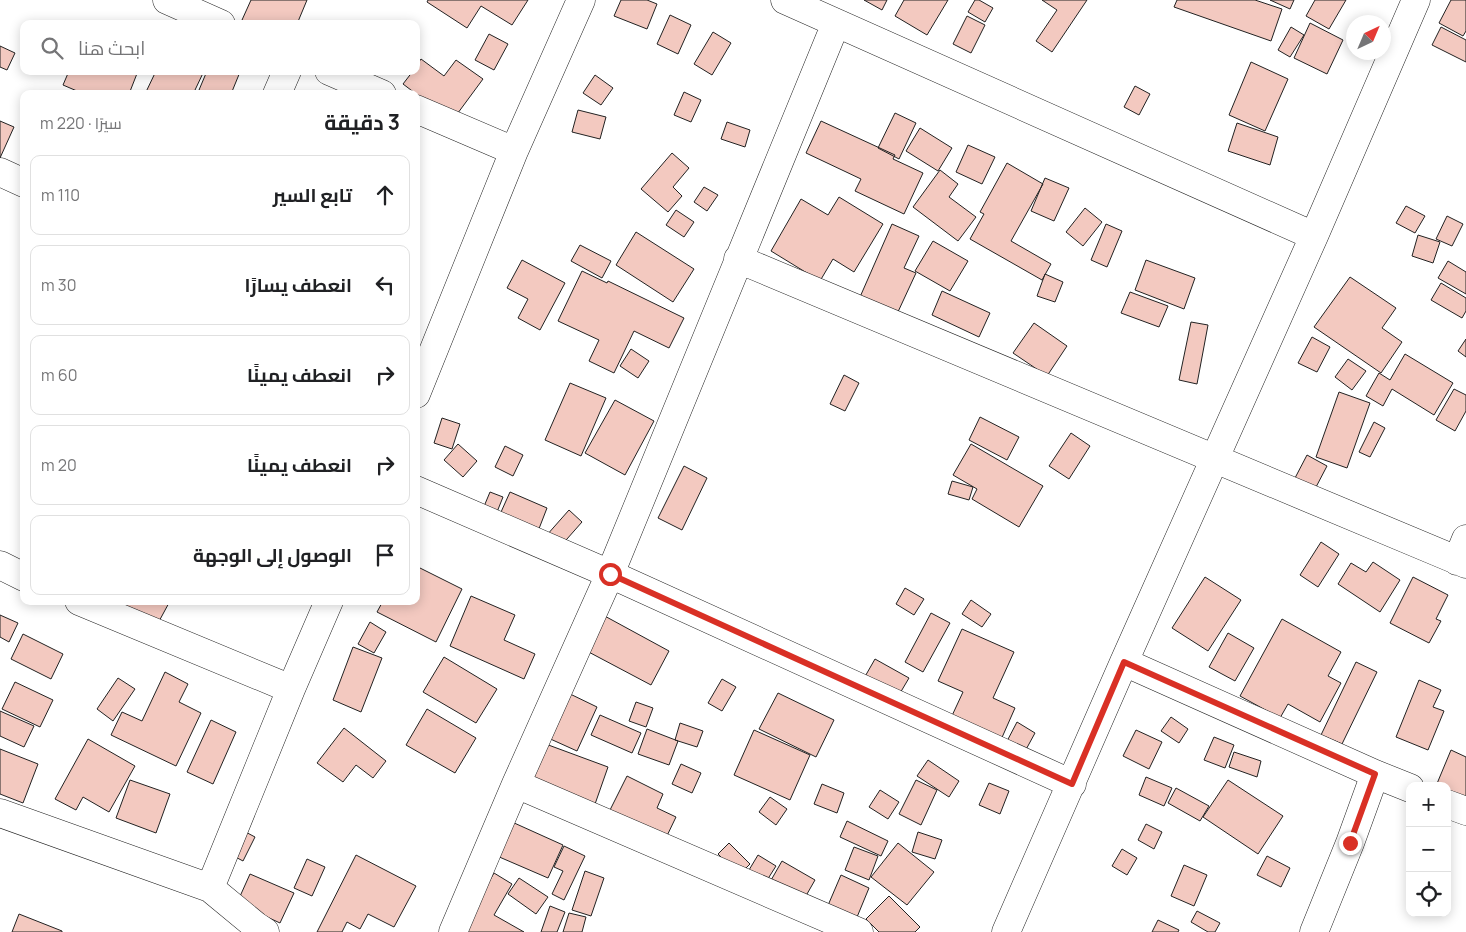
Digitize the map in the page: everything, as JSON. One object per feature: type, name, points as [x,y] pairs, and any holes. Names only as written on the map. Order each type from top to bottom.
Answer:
[{"type":"street","points":[[167,0],[212,20]]},
{"type":"street","points":[[420,384],[514,150],[581,0]]},
{"type":"street","points":[[785,0],[1314,236]]},
{"type":"street","points":[[1006,932],[1314,236],[1416,0]]},
{"type":"street","points":[[453,932],[516,784],[610,574],[836,22]]},
{"type":"street","points":[[279,90],[285,75]]},
{"type":"street","points":[[338,75],[373,90]]},
{"type":"street","points":[[420,111],[514,150]]},
{"type":"street","points":[[0,172],[20,181]]},
{"type":"street","points":[[738,259],[1215,459],[1463,555]]},
{"type":"street","points":[[420,492],[610,574],[1072,784]]},
{"type":"street","points":[[0,565],[20,574]]},
{"type":"street","points":[[89,605],[291,689]]},
{"type":"street","points":[[210,888],[327,605]]},
{"type":"street","points":[[1124,662],[1406,786]]},
{"type":"street","points":[[1314,932],[1350,843],[1375,774]]},
{"type":"street","points":[[516,784],[859,932]]},
{"type":"street","points":[[1451,805],[1466,811]]},
{"type":"street","points":[[0,813],[210,888],[265,932]]},
{"type":"building","points":[[251,0],[307,0],[299,20],[242,20]]},
{"type":"building","points":[[428,0],[528,0],[512,25],[481,6],[467,28],[427,2]]},
{"type":"building","points":[[621,0],[647,0],[657,4],[647,29],[614,16]]},
{"type":"building","points":[[864,0],[887,0],[882,10]]},
{"type":"building","points":[[904,0],[948,0],[927,35],[895,16]]},
{"type":"building","points":[[975,0],[979,0],[993,8],[985,22],[968,12]]},
{"type":"building","points":[[1042,0],[1087,0],[1052,52],[1036,41],[1057,10]]},
{"type":"building","points":[[1177,0],[1255,0],[1282,9],[1271,41],[1174,7]]},
{"type":"building","points":[[1270,0],[1294,0],[1290,9]]},
{"type":"building","points":[[1315,0],[1346,0],[1329,29],[1306,16]]},
{"type":"building","points":[[1451,0],[1466,0],[1466,31],[1463,36],[1439,23]]},
{"type":"building","points":[[670,15],[691,25],[678,54],[657,44]]},
{"type":"building","points":[[967,16],[985,25],[971,53],[953,44]]},
{"type":"building","points":[[1310,23],[1343,40],[1327,74],[1294,58]]},
{"type":"building","points":[[1291,27],[1304,35],[1290,57],[1278,50]]},
{"type":"building","points":[[1441,27],[1466,40],[1466,62],[1432,45]]},
{"type":"building","points":[[713,32],[731,43],[712,75],[694,64]]},
{"type":"building","points":[[489,34],[508,44],[494,70],[475,60]]},
{"type":"building","points":[[0,46],[15,53],[7,70],[0,67]]},
{"type":"building","points":[[421,59],[444,76],[456,60],[483,79],[452,121],[420,97],[420,90],[411,90],[403,84],[410,75],[420,75]]},
{"type":"building","points":[[1251,62],[1288,79],[1265,131],[1229,115]]},
{"type":"building","points":[[67,75],[136,75],[131,90],[75,90],[63,85]]},
{"type":"building","points":[[154,75],[202,75],[195,90],[147,90]]},
{"type":"building","points":[[205,75],[239,75],[233,90],[199,90]]},
{"type":"building","points":[[595,75],[613,88],[601,105],[583,93]]},
{"type":"building","points":[[1135,86],[1150,94],[1139,115],[1124,107]]},
{"type":"building","points":[[684,92],[701,100],[691,122],[674,115]]},
{"type":"building","points":[[578,110],[606,117],[600,139],[572,132]]},
{"type":"building","points":[[895,113],[916,123],[899,159],[878,148]]},
{"type":"building","points":[[0,121],[14,127],[0,158]]},
{"type":"building","points":[[821,121],[895,155],[893,159],[923,173],[904,214],[855,191],[861,179],[806,153]]},
{"type":"building","points":[[727,122],[750,130],[745,147],[721,139]]},
{"type":"building","points":[[1237,123],[1278,137],[1270,165],[1228,151]]},
{"type":"building","points":[[920,128],[952,148],[938,171],[906,151]]},
{"type":"building","points":[[968,145],[995,157],[982,184],[956,172]]},
{"type":"building","points":[[672,153],[689,168],[673,187],[682,196],[668,212],[641,189]]},
{"type":"building","points":[[1007,163],[1043,184],[1011,241],[1051,264],[1042,280],[970,239],[984,214],[980,212]]},
{"type":"building","points":[[940,170],[958,184],[949,197],[976,217],[958,241],[913,207]]},
{"type":"building","points":[[1045,178],[1069,188],[1054,221],[1031,211]]},
{"type":"building","points":[[704,187],[718,195],[707,211],[694,202]]},
{"type":"building","points":[[839,197],[883,224],[854,272],[833,259],[820,281],[771,251],[801,199],[828,215]]},
{"type":"building","points":[[1406,206],[1425,216],[1415,233],[1396,223]]},
{"type":"building","points":[[1085,208],[1102,222],[1083,246],[1066,232]]},
{"type":"building","points":[[676,210],[694,222],[684,237],[666,225]]},
{"type":"building","points":[[1447,216],[1463,224],[1452,246],[1436,239]]},
{"type":"building","points":[[892,224],[919,236],[904,268],[916,273],[897,314],[860,297]]},
{"type":"building","points":[[1106,224],[1122,231],[1107,267],[1091,260]]},
{"type":"building","points":[[636,232],[694,269],[673,302],[616,265]]},
{"type":"building","points":[[1418,235],[1440,242],[1433,263],[1412,256]]},
{"type":"building","points":[[933,241],[968,261],[950,291],[915,271]]},
{"type":"building","points":[[580,245],[611,261],[602,278],[571,261]]},
{"type":"building","points":[[522,260],[565,283],[540,330],[518,318],[528,299],[507,288]]},
{"type":"building","points":[[1146,260],[1195,278],[1184,309],[1135,290]]},
{"type":"building","points":[[1448,261],[1466,272],[1466,294],[1438,278]]},
{"type":"building","points":[[582,271],[607,283],[608,281],[684,318],[669,348],[634,331],[614,373],[589,361],[599,340],[558,321]]},
{"type":"building","points":[[1045,274],[1063,282],[1055,302],[1037,296]]},
{"type":"building","points":[[1350,277],[1396,308],[1382,328],[1402,342],[1381,373],[1314,327]]},
{"type":"building","points":[[1441,283],[1466,298],[1466,311],[1462,318],[1431,300]]},
{"type":"building","points":[[942,291],[990,313],[979,337],[932,315]]},
{"type":"building","points":[[1130,292],[1168,306],[1159,327],[1121,313]]},
{"type":"building","points":[[1191,322],[1208,325],[1197,384],[1179,380]]},
{"type":"building","points":[[1034,323],[1067,346],[1047,376],[1013,353]]},
{"type":"building","points":[[1312,337],[1330,347],[1317,372],[1298,363]]},
{"type":"building","points":[[1466,339],[1466,357],[1458,351]]},
{"type":"building","points":[[631,349],[649,361],[638,378],[620,366]]},
{"type":"building","points":[[1405,354],[1453,383],[1434,415],[1392,389],[1383,406],[1366,396],[1379,373],[1390,380]]},
{"type":"building","points":[[1348,359],[1366,371],[1352,390],[1335,377]]},
{"type":"building","points":[[844,375],[859,383],[845,411],[830,404]]},
{"type":"building","points":[[570,383],[606,398],[581,456],[545,440]]},
{"type":"building","points":[[1454,389],[1466,395],[1466,411],[1455,431],[1436,420]]},
{"type":"building","points":[[1339,392],[1370,403],[1347,468],[1316,457]]},
{"type":"building","points":[[615,400],[654,421],[625,475],[585,453]]},
{"type":"building","points":[[980,417],[1019,437],[1007,460],[969,440]]},
{"type":"building","points":[[442,418],[460,424],[452,449],[434,443]]},
{"type":"building","points":[[1374,422],[1385,428],[1370,457],[1359,452]]},
{"type":"building","points":[[1071,433],[1090,446],[1069,479],[1049,466]]},
{"type":"building","points":[[458,444],[477,461],[463,477],[444,460]]},
{"type":"building","points":[[971,444],[1043,486],[1019,527],[972,499],[977,489],[953,475]]},
{"type":"building","points":[[505,446],[523,455],[513,476],[495,467]]},
{"type":"building","points":[[1307,455],[1327,466],[1315,489],[1295,478]]},
{"type":"building","points":[[684,466],[707,478],[682,530],[658,518]]},
{"type":"building","points":[[952,481],[973,487],[969,500],[948,494]]},
{"type":"building","points":[[490,492],[503,497],[493,522],[480,516]]},
{"type":"building","points":[[510,492],[547,508],[535,539],[497,521]]},
{"type":"building","points":[[569,510],[582,522],[559,548],[546,536]]},
{"type":"building","points":[[1321,542],[1339,554],[1318,587],[1300,575]]},
{"type":"building","points":[[1373,562],[1400,580],[1380,612],[1338,584],[1351,563],[1366,572]]},
{"type":"building","points":[[420,568],[462,589],[436,642],[377,612],[381,605],[420,605]]},
{"type":"building","points":[[1205,577],[1241,600],[1208,651],[1172,628]]},
{"type":"building","points":[[1413,577],[1448,595],[1436,619],[1441,621],[1429,643],[1390,623]]},
{"type":"building","points":[[905,588],[924,599],[914,615],[896,604]]},
{"type":"building","points":[[471,596],[515,615],[504,640],[535,654],[524,679],[450,646]]},
{"type":"building","points":[[971,600],[991,614],[982,627],[962,614]]},
{"type":"building","points":[[120,605],[168,605],[157,625]]},
{"type":"building","points":[[931,613],[950,623],[923,672],[905,662]]},
{"type":"building","points":[[601,614],[669,651],[651,685],[583,649]]},
{"type":"building","points":[[0,615],[18,623],[9,642],[0,637]]},
{"type":"building","points":[[1282,619],[1341,652],[1328,676],[1341,683],[1320,722],[1288,704],[1280,718],[1240,696]]},
{"type":"building","points":[[370,622],[386,632],[374,653],[358,644]]},
{"type":"building","points":[[962,629],[1014,652],[993,698],[1015,708],[1000,742],[950,720],[963,692],[938,681]]},
{"type":"building","points":[[1228,633],[1254,648],[1235,681],[1209,667]]},
{"type":"building","points":[[23,634],[63,654],[51,679],[11,659]]},
{"type":"building","points":[[353,647],[382,658],[361,712],[333,700]]},
{"type":"building","points":[[444,657],[497,689],[476,723],[423,692]]},
{"type":"building","points":[[875,659],[909,678],[896,700],[863,680]]},
{"type":"building","points":[[1356,662],[1377,672],[1342,744],[1321,735]]},
{"type":"building","points":[[165,672],[188,684],[179,702],[201,713],[176,766],[111,735],[122,712],[142,721]]},
{"type":"building","points":[[118,678],[135,689],[113,721],[97,709]]},
{"type":"building","points":[[722,679],[736,687],[722,711],[708,703]]},
{"type":"building","points":[[1419,680],[1441,690],[1433,707],[1444,711],[1428,750],[1396,737]]},
{"type":"building","points":[[15,682],[53,700],[40,727],[2,709]]},
{"type":"building","points":[[566,692],[597,707],[577,751],[546,737]]},
{"type":"building","points":[[778,693],[834,720],[816,757],[759,729]]},
{"type":"building","points":[[636,702],[653,708],[646,727],[629,721]]},
{"type":"building","points":[[427,709],[476,738],[455,773],[406,745]]},
{"type":"building","points":[[0,711],[34,726],[24,747],[0,736]]},
{"type":"building","points":[[600,715],[641,733],[632,753],[591,735]]},
{"type":"building","points":[[1171,717],[1188,729],[1179,743],[1161,731]]},
{"type":"building","points":[[211,720],[236,732],[213,784],[187,772]]},
{"type":"building","points":[[1017,722],[1035,733],[1023,755],[1005,745]]},
{"type":"building","points":[[680,723],[703,731],[697,747],[675,740]]},
{"type":"building","points":[[344,728],[386,761],[373,778],[356,765],[343,782],[317,763]]},
{"type":"building","points":[[647,729],[678,741],[669,765],[638,754]]},
{"type":"building","points":[[754,730],[810,755],[790,800],[734,775]]},
{"type":"building","points":[[1136,730],[1162,742],[1149,769],[1123,756]]},
{"type":"building","points":[[1214,737],[1234,745],[1225,768],[1204,760]]},
{"type":"building","points":[[88,739],[135,766],[109,812],[83,797],[76,810],[55,799]]},
{"type":"building","points":[[543,743],[608,767],[594,807],[529,784]]},
{"type":"building","points":[[0,749],[38,764],[23,803],[0,794]]},
{"type":"building","points":[[1451,750],[1466,757],[1466,799],[1451,793],[1451,782],[1438,782]]},
{"type":"building","points":[[1234,752],[1261,761],[1257,777],[1229,767]]},
{"type":"building","points":[[928,760],[959,781],[949,797],[917,776]]},
{"type":"building","points":[[681,764],[701,773],[692,793],[672,784]]},
{"type":"building","points":[[627,776],[663,794],[657,808],[676,817],[664,842],[608,814]]},
{"type":"building","points":[[1146,777],[1172,788],[1164,806],[1139,795]]},
{"type":"building","points":[[130,780],[170,794],[156,833],[116,818]]},
{"type":"building","points":[[916,780],[937,790],[921,825],[899,814]]},
{"type":"building","points":[[1228,780],[1283,816],[1258,854],[1203,817]]},
{"type":"building","points":[[989,783],[1009,791],[1000,814],[979,805]]},
{"type":"building","points":[[822,784],[844,793],[837,813],[814,804]]},
{"type":"building","points":[[1176,788],[1209,806],[1200,821],[1168,803]]},
{"type":"building","points":[[880,790],[899,802],[888,819],[869,807]]},
{"type":"building","points":[[770,797],[787,809],[776,825],[759,812]]},
{"type":"building","points":[[847,821],[888,841],[881,856],[840,837]]},
{"type":"building","points":[[512,822],[563,845],[548,878],[497,856]]},
{"type":"building","points":[[1146,824],[1162,832],[1154,849],[1138,840]]},
{"type":"building","points":[[240,829],[255,837],[243,861],[228,853]]},
{"type":"building","points":[[918,832],[942,840],[935,859],[912,852]]},
{"type":"building","points":[[729,843],[750,864],[739,875],[718,854]]},
{"type":"building","points":[[898,843],[934,872],[907,905],[871,877]]},
{"type":"building","points":[[564,846],[585,856],[564,900],[552,894],[563,871],[554,867]]},
{"type":"building","points":[[854,847],[878,856],[869,880],[845,870]]},
{"type":"building","points":[[1122,849],[1137,858],[1127,875],[1112,866]]},
{"type":"building","points":[[356,855],[416,886],[394,927],[368,914],[360,929],[347,922],[342,932],[317,932]]},
{"type":"building","points":[[758,855],[776,866],[764,885],[746,875]]},
{"type":"building","points":[[1267,856],[1290,868],[1281,887],[1257,875]]},
{"type":"building","points":[[307,859],[325,867],[312,896],[294,888]]},
{"type":"building","points":[[782,861],[815,880],[803,901],[770,882]]},
{"type":"building","points":[[1184,865],[1207,875],[1194,906],[1171,896]]},
{"type":"building","points":[[585,871],[604,878],[591,916],[572,910]]},
{"type":"building","points":[[494,873],[512,884],[494,915],[524,932],[460,932]]},
{"type":"building","points":[[250,874],[294,893],[280,923],[237,903]]},
{"type":"building","points":[[841,875],[869,888],[855,922],[826,910]]},
{"type":"building","points":[[519,878],[548,897],[536,914],[508,894]]},
{"type":"building","points":[[889,896],[920,927],[915,932],[879,932],[866,919]]},
{"type":"building","points":[[550,906],[565,912],[557,932],[541,932]]},
{"type":"building","points":[[1197,911],[1220,923],[1215,932],[1208,932],[1191,922]]},
{"type":"building","points":[[569,913],[586,917],[582,932],[563,932]]},
{"type":"building","points":[[19,914],[62,931],[62,932],[12,932]]},
{"type":"building","points":[[1158,920],[1179,930],[1178,932],[1152,932]]},
{"type":"route","points":[[610,574],[1072,784],[1124,662],[1375,774],[1350,843]]}]
